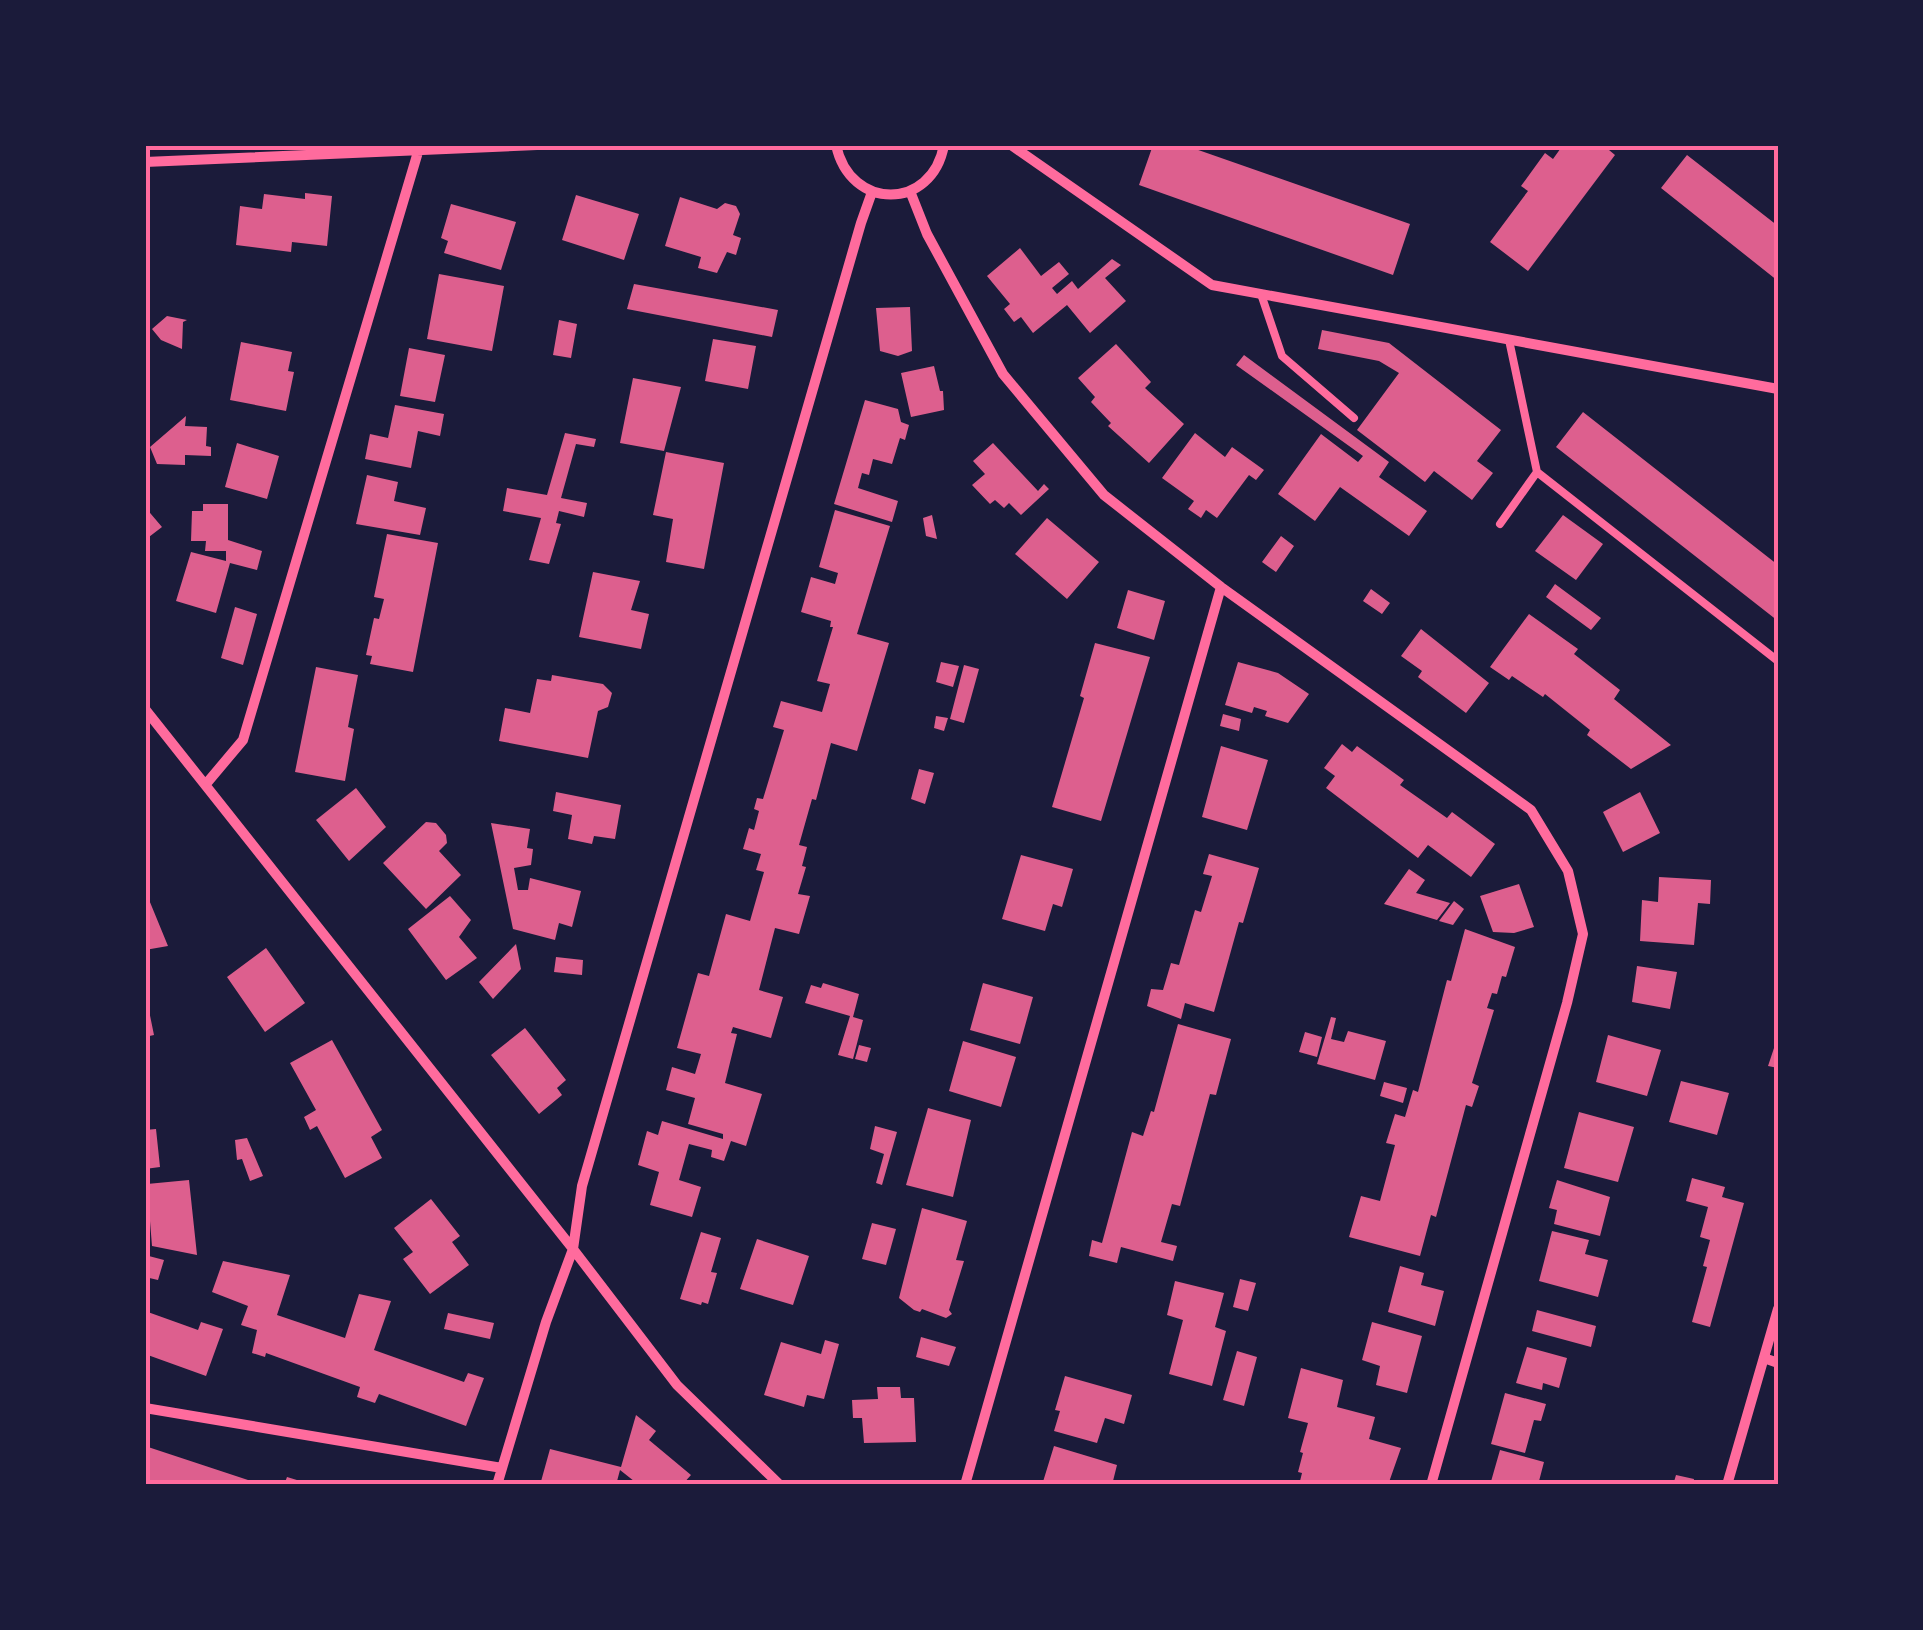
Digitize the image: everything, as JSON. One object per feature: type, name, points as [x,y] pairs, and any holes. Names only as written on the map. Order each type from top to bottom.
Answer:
[{"type":"street","points":[[145,162],[537,145]]},
{"type":"street","points":[[836,145],[847,175],[872,192],[885,195],[910,191],[935,172],[944,145]]},
{"type":"street","points":[[1011,145],[1212,285],[1778,389]]},
{"type":"street","points":[[206,784],[243,740],[418,152]]},
{"type":"street","points":[[910,191],[927,234],[1003,374],[1104,494],[1220,587],[1531,810],[1568,871],[1583,934],[1567,1004],[1432,1485]]},
{"type":"street","points":[[497,1485],[546,1322],[573,1249],[587,1167],[872,192]]},
{"type":"street","points":[[965,1485],[1220,587]]},
{"type":"street","points":[[145,709],[573,1249],[676,1385],[780,1485]]},
{"type":"street","points":[[1727,1485],[1778,1309]]},
{"type":"street","points":[[1764,1358],[1778,1363]]},
{"type":"street","points":[[145,1408],[502,1468]]},
{"type":"lane","points":[[1261,294],[1282,356],[1354,418]]},
{"type":"lane","points":[[1509,340],[1537,472],[1778,661]]},
{"type":"lane","points":[[1500,524],[1537,472]]},
{"type":"building","points":[[1153,145],[1184,145],[1410,224],[1393,275],[1139,185]]},
{"type":"building","points":[[1563,145],[1603,145],[1615,155],[1528,271],[1490,242],[1528,191],[1521,186],[1545,153],[1553,159]]},
{"type":"building","points":[[1687,155],[1778,226],[1778,281],[1661,188]]},
{"type":"building","points":[[305,193],[332,196],[327,246],[292,242],[291,252],[236,245],[240,206],[262,209],[264,194],[305,199]]},
{"type":"building","points":[[576,195],[639,214],[624,260],[562,240]]},
{"type":"building","points":[[680,197],[717,209],[725,203],[736,206],[740,214],[733,235],[741,238],[736,255],[727,252],[717,273],[698,268],[701,257],[665,246]]},
{"type":"building","points":[[451,204],[516,222],[501,270],[444,253],[448,241],[441,238]]},
{"type":"building","points":[[1020,248],[1041,276],[1059,262],[1069,274],[1052,288],[1057,294],[1072,281],[1078,289],[1112,259],[1121,265],[1105,278],[1126,301],[1090,333],[1067,305],[1033,333],[1021,317],[1014,322],[1004,309],[1010,304],[987,276]]},
{"type":"building","points":[[439,274],[504,286],[492,351],[427,339]]},
{"type":"building","points":[[634,284],[778,310],[772,337],[627,309]]},
{"type":"building","points":[[910,307],[912,351],[898,356],[880,351],[876,308]]},
{"type":"building","points":[[167,316],[187,320],[183,322],[182,349],[161,340],[152,329]]},
{"type":"building","points":[[559,320],[577,324],[571,358],[553,355]]},
{"type":"building","points":[[1322,330],[1389,343],[1501,430],[1477,461],[1493,473],[1472,500],[1434,471],[1425,482],[1357,430],[1399,373],[1379,361],[1318,349]]},
{"type":"building","points":[[713,339],[756,346],[748,389],[705,381]]},
{"type":"building","points":[[241,342],[292,352],[288,371],[294,372],[286,411],[230,400]]},
{"type":"building","points":[[1116,344],[1151,382],[1145,388],[1184,424],[1149,463],[1108,426],[1111,423],[1091,402],[1095,397],[1078,378]]},
{"type":"building","points":[[409,348],[445,355],[435,402],[400,396]]},
{"type":"building","points":[[1244,355],[1389,462],[1379,477],[1427,511],[1409,536],[1340,487],[1315,521],[1278,494],[1321,434],[1358,462],[1363,456],[1236,365]]},
{"type":"building","points":[[934,366],[943,391],[944,410],[911,417],[901,373]]},
{"type":"building","points":[[633,378],[681,387],[664,451],[620,443]]},
{"type":"building","points":[[865,400],[898,409],[901,422],[909,425],[905,440],[900,438],[892,464],[873,459],[869,475],[862,473],[858,488],[898,501],[892,522],[834,504]]},
{"type":"building","points":[[395,405],[444,414],[440,436],[418,431],[411,468],[365,459],[370,434],[388,438]]},
{"type":"building","points":[[1583,412],[1778,565],[1778,621],[1556,447]]},
{"type":"building","points":[[186,416],[185,426],[207,427],[206,446],[211,447],[211,456],[185,455],[185,465],[157,464],[150,447]]},
{"type":"building","points":[[565,433],[596,439],[594,447],[576,444],[561,498],[587,503],[584,517],[559,511],[556,523],[561,524],[549,564],[529,560],[541,518],[503,511],[507,488],[547,495]]},
{"type":"building","points":[[1195,433],[1225,457],[1232,447],[1264,470],[1256,480],[1249,475],[1217,518],[1206,510],[1201,518],[1188,509],[1194,501],[1162,478]]},
{"type":"building","points":[[237,443],[279,456],[267,499],[225,487]]},
{"type":"building","points":[[993,443],[1038,491],[1044,484],[1049,489],[1021,515],[1009,503],[1004,508],[995,500],[990,504],[972,485],[985,474],[973,461]]},
{"type":"building","points":[[666,452],[724,463],[704,569],[666,562],[673,519],[653,515]]},
{"type":"building","points":[[367,475],[398,482],[394,501],[426,508],[420,535],[356,524]]},
{"type":"building","points":[[203,504],[228,504],[228,540],[262,551],[257,570],[230,563],[216,613],[176,601],[191,552],[226,561],[226,551],[205,551],[206,541],[191,541],[192,511],[203,511]]},
{"type":"building","points":[[145,507],[162,527],[145,540]]},
{"type":"building","points":[[835,510],[890,526],[857,634],[889,643],[857,751],[831,743],[816,800],[812,799],[799,845],[807,847],[798,894],[810,896],[799,934],[775,928],[759,990],[783,997],[771,1038],[733,1027],[731,1033],[737,1034],[725,1083],[762,1094],[746,1146],[731,1141],[724,1161],[711,1157],[712,1150],[689,1144],[679,1180],[701,1187],[692,1217],[650,1205],[659,1172],[638,1165],[647,1131],[658,1135],[662,1121],[723,1139],[723,1134],[688,1124],[695,1098],[666,1090],[672,1067],[695,1074],[701,1054],[677,1048],[698,973],[709,976],[726,914],[750,921],[764,872],[756,870],[761,854],[743,849],[749,828],[754,830],[759,811],[754,809],[757,798],[763,799],[784,730],[773,727],[781,701],[822,712],[830,684],[817,681],[833,627],[831,621],[801,612],[811,577],[835,584],[838,573],[819,567]]},
{"type":"building","points":[[932,515],[937,539],[926,536],[923,518]]},
{"type":"building","points":[[1563,515],[1603,544],[1576,580],[1535,551]]},
{"type":"building","points":[[1047,518],[1099,562],[1067,599],[1015,554]]},
{"type":"building","points":[[387,534],[438,543],[413,672],[370,664],[372,656],[366,655],[374,618],[379,619],[384,599],[374,597]]},
{"type":"building","points":[[1281,536],[1294,546],[1276,572],[1262,562]]},
{"type":"building","points":[[593,572],[640,581],[631,610],[649,614],[641,649],[579,637]]},
{"type":"building","points":[[1555,584],[1601,618],[1591,630],[1546,597]]},
{"type":"building","points":[[1371,589],[1390,603],[1382,614],[1363,601]]},
{"type":"building","points":[[1128,590],[1165,601],[1154,640],[1117,628]]},
{"type":"building","points":[[235,607],[257,614],[243,665],[221,658]]},
{"type":"building","points":[[1529,614],[1578,649],[1574,654],[1620,690],[1614,699],[1671,745],[1631,769],[1587,735],[1590,730],[1545,694],[1543,697],[1512,676],[1509,680],[1490,667]]},
{"type":"building","points":[[1421,629],[1489,683],[1466,713],[1418,677],[1422,671],[1401,656]]},
{"type":"building","points":[[1095,643],[1150,657],[1101,821],[1052,807],[1084,698],[1080,696]]},
{"type":"building","points":[[941,662],[959,666],[953,687],[936,682]]},
{"type":"building","points":[[1238,662],[1278,673],[1309,694],[1288,723],[1265,716],[1267,711],[1254,707],[1252,713],[1225,705]]},
{"type":"building","points":[[964,665],[979,669],[964,723],[950,719]]},
{"type":"building","points":[[316,667],[358,675],[348,727],[354,729],[345,781],[295,772]]},
{"type":"building","points":[[552,675],[603,684],[612,693],[608,707],[598,711],[588,758],[499,741],[505,708],[530,713],[537,679],[551,681]]},
{"type":"building","points":[[1223,714],[1241,719],[1239,731],[1220,726]]},
{"type":"building","points":[[936,716],[948,718],[944,731],[934,728]]},
{"type":"building","points":[[1342,744],[1352,752],[1357,746],[1404,780],[1400,785],[1447,818],[1452,812],[1495,844],[1471,877],[1428,845],[1418,858],[1326,788],[1335,776],[1324,768]]},
{"type":"building","points":[[1221,746],[1268,760],[1247,830],[1202,817]]},
{"type":"building","points":[[919,769],[934,773],[925,804],[911,799]]},
{"type":"building","points":[[356,788],[386,827],[349,861],[316,820]]},
{"type":"building","points":[[556,792],[621,805],[615,839],[594,836],[592,844],[568,839],[572,815],[553,811]]},
{"type":"building","points":[[1640,792],[1660,833],[1623,852],[1603,812]]},
{"type":"building","points":[[426,822],[436,823],[446,835],[447,843],[439,851],[461,875],[426,909],[383,863]]},
{"type":"building","points":[[491,823],[530,829],[527,848],[533,849],[531,865],[514,868],[518,890],[528,890],[530,878],[581,891],[572,927],[559,923],[555,940],[513,929]]},
{"type":"building","points":[[1209,854],[1259,868],[1214,1012],[1185,1003],[1181,1019],[1147,1006],[1151,989],[1163,990],[1171,963],[1179,965],[1195,910],[1201,912],[1212,876],[1203,874]]},
{"type":"building","points":[[1021,855],[1073,869],[1062,907],[1053,904],[1045,931],[1002,919]]},
{"type":"building","points":[[1409,869],[1425,880],[1416,893],[1450,903],[1437,920],[1384,904]]},
{"type":"building","points":[[1659,877],[1711,880],[1710,904],[1698,903],[1694,945],[1640,941],[1642,900],[1658,902]]},
{"type":"building","points":[[1519,884],[1534,927],[1514,933],[1493,932],[1480,896]]},
{"type":"building","points":[[145,890],[168,946],[145,950]]},
{"type":"building","points":[[450,896],[471,920],[459,937],[477,958],[446,980],[408,929]]},
{"type":"building","points":[[1454,901],[1464,909],[1453,925],[1439,921]]},
{"type":"building","points":[[1465,929],[1515,947],[1506,977],[1502,976],[1497,994],[1492,993],[1487,1008],[1494,1010],[1472,1083],[1479,1086],[1472,1107],[1466,1105],[1436,1217],[1431,1215],[1420,1256],[1349,1237],[1361,1196],[1380,1201],[1395,1145],[1386,1143],[1395,1114],[1405,1117],[1413,1090],[1418,1092],[1447,980],[1451,981]]},
{"type":"building","points":[[516,944],[521,969],[493,999],[479,982]]},
{"type":"building","points":[[266,948],[305,1003],[265,1032],[227,977]]},
{"type":"building","points":[[556,957],[583,960],[582,975],[554,972]]},
{"type":"building","points":[[1637,966],[1677,972],[1670,1009],[1632,1002]]},
{"type":"building","points":[[823,983],[859,994],[853,1017],[863,1020],[853,1059],[838,1055],[850,1016],[805,1003],[811,985],[821,988]]},
{"type":"building","points":[[983,983],[1033,997],[1020,1044],[970,1030]]},
{"type":"building","points":[[145,991],[154,1035],[145,1037]]},
{"type":"building","points":[[1331,1017],[1336,1018],[1331,1039],[1344,1042],[1348,1031],[1386,1041],[1375,1080],[1317,1064]]},
{"type":"building","points":[[1178,1024],[1231,1039],[1216,1095],[1210,1094],[1180,1206],[1172,1204],[1161,1242],[1177,1246],[1173,1261],[1121,1247],[1117,1263],[1089,1256],[1092,1240],[1102,1243],[1132,1132],[1143,1136],[1151,1111],[1154,1112]]},
{"type":"building","points":[[525,1028],[566,1080],[557,1088],[562,1095],[539,1114],[491,1055]]},
{"type":"building","points":[[1305,1032],[1322,1037],[1317,1057],[1299,1052]]},
{"type":"building","points":[[1608,1035],[1661,1050],[1647,1096],[1596,1082]]},
{"type":"building","points":[[1778,1036],[1778,1068],[1768,1066]]},
{"type":"building","points":[[332,1040],[382,1130],[371,1137],[382,1158],[345,1178],[317,1126],[310,1130],[304,1117],[316,1110],[290,1063]]},
{"type":"building","points":[[963,1041],[1016,1057],[1001,1107],[949,1091]]},
{"type":"building","points":[[859,1045],[871,1048],[867,1062],[855,1059]]},
{"type":"building","points":[[1681,1081],[1729,1093],[1717,1135],[1669,1122]]},
{"type":"building","points":[[1384,1082],[1407,1088],[1403,1103],[1380,1096]]},
{"type":"building","points":[[928,1108],[971,1120],[953,1197],[906,1185]]},
{"type":"building","points":[[1579,1112],[1634,1127],[1618,1182],[1564,1168]]},
{"type":"building","points":[[875,1126],[897,1132],[882,1185],[876,1183],[884,1154],[870,1149]]},
{"type":"building","points":[[156,1129],[160,1167],[145,1169],[145,1130]]},
{"type":"building","points":[[247,1138],[263,1176],[250,1181],[242,1159],[237,1160],[235,1140]]},
{"type":"building","points":[[1692,1178],[1725,1187],[1722,1197],[1744,1203],[1710,1327],[1692,1322],[1710,1240],[1700,1237],[1708,1207],[1686,1201]]},
{"type":"building","points":[[189,1180],[197,1255],[152,1246],[147,1184]]},
{"type":"building","points":[[1557,1180],[1610,1197],[1600,1236],[1554,1224],[1557,1210],[1549,1208]]},
{"type":"building","points":[[431,1199],[460,1236],[452,1242],[469,1265],[430,1294],[403,1259],[413,1252],[394,1228]]},
{"type":"building","points":[[922,1208],[967,1221],[956,1260],[964,1261],[949,1310],[952,1314],[946,1318],[914,1310],[899,1298]]},
{"type":"building","points":[[872,1223],[896,1229],[886,1265],[862,1259]]},
{"type":"building","points":[[1552,1231],[1589,1240],[1585,1254],[1608,1260],[1598,1297],[1539,1281]]},
{"type":"building","points":[[701,1232],[721,1238],[711,1272],[717,1273],[708,1304],[701,1305],[680,1299]]},
{"type":"building","points":[[757,1239],[809,1256],[793,1305],[740,1289]]},
{"type":"building","points":[[145,1255],[164,1260],[158,1280],[145,1277]]},
{"type":"building","points":[[223,1261],[290,1275],[277,1315],[345,1338],[359,1294],[391,1301],[374,1350],[464,1382],[468,1373],[484,1378],[466,1426],[379,1394],[375,1403],[357,1397],[360,1387],[266,1353],[265,1357],[252,1353],[257,1330],[241,1325],[248,1306],[212,1292]]},
{"type":"building","points":[[1400,1266],[1424,1273],[1421,1285],[1444,1291],[1435,1326],[1388,1312]]},
{"type":"building","points":[[1240,1279],[1256,1283],[1248,1311],[1233,1307]]},
{"type":"building","points":[[1175,1281],[1224,1293],[1215,1327],[1226,1331],[1212,1386],[1169,1374],[1183,1320],[1167,1315]]},
{"type":"building","points":[[1537,1310],[1596,1326],[1591,1347],[1532,1331]]},
{"type":"building","points":[[145,1311],[198,1330],[201,1322],[223,1329],[206,1376],[145,1354]]},
{"type":"building","points":[[448,1313],[494,1323],[490,1339],[444,1329]]},
{"type":"building","points":[[1372,1322],[1422,1336],[1407,1393],[1376,1385],[1380,1366],[1362,1360]]},
{"type":"building","points":[[921,1337],[956,1347],[949,1366],[916,1357]]},
{"type":"building","points":[[825,1340],[839,1344],[824,1399],[807,1395],[804,1407],[764,1395],[781,1342],[821,1354]]},
{"type":"building","points":[[1527,1347],[1567,1358],[1559,1388],[1543,1383],[1542,1390],[1516,1383]]},
{"type":"building","points":[[1237,1351],[1257,1357],[1244,1406],[1223,1400]]},
{"type":"building","points":[[1301,1368],[1343,1380],[1337,1407],[1375,1417],[1369,1439],[1401,1448],[1388,1485],[1299,1485],[1303,1453],[1300,1452],[1308,1423],[1288,1418]]},
{"type":"building","points":[[1065,1376],[1132,1395],[1124,1424],[1105,1418],[1097,1443],[1054,1431],[1060,1411],[1055,1410]]},
{"type":"building","points":[[877,1387],[900,1387],[901,1398],[914,1398],[916,1442],[864,1443],[862,1418],[853,1418],[852,1400],[878,1399]]},
{"type":"building","points":[[1505,1393],[1546,1404],[1541,1421],[1534,1420],[1525,1453],[1491,1444]]},
{"type":"building","points":[[636,1415],[656,1431],[649,1440],[691,1475],[682,1485],[639,1485],[620,1470],[616,1485],[540,1485],[550,1449],[621,1467]]},
{"type":"building","points":[[145,1446],[248,1480],[247,1485],[145,1485]]},
{"type":"building","points":[[1054,1446],[1117,1465],[1112,1485],[1042,1485]]},
{"type":"building","points":[[1500,1450],[1544,1462],[1538,1485],[1490,1485]]},
{"type":"building","points":[[1676,1475],[1694,1479],[1693,1485],[1673,1485]]},
{"type":"building","points":[[287,1477],[310,1484],[310,1485],[284,1485]]}]
